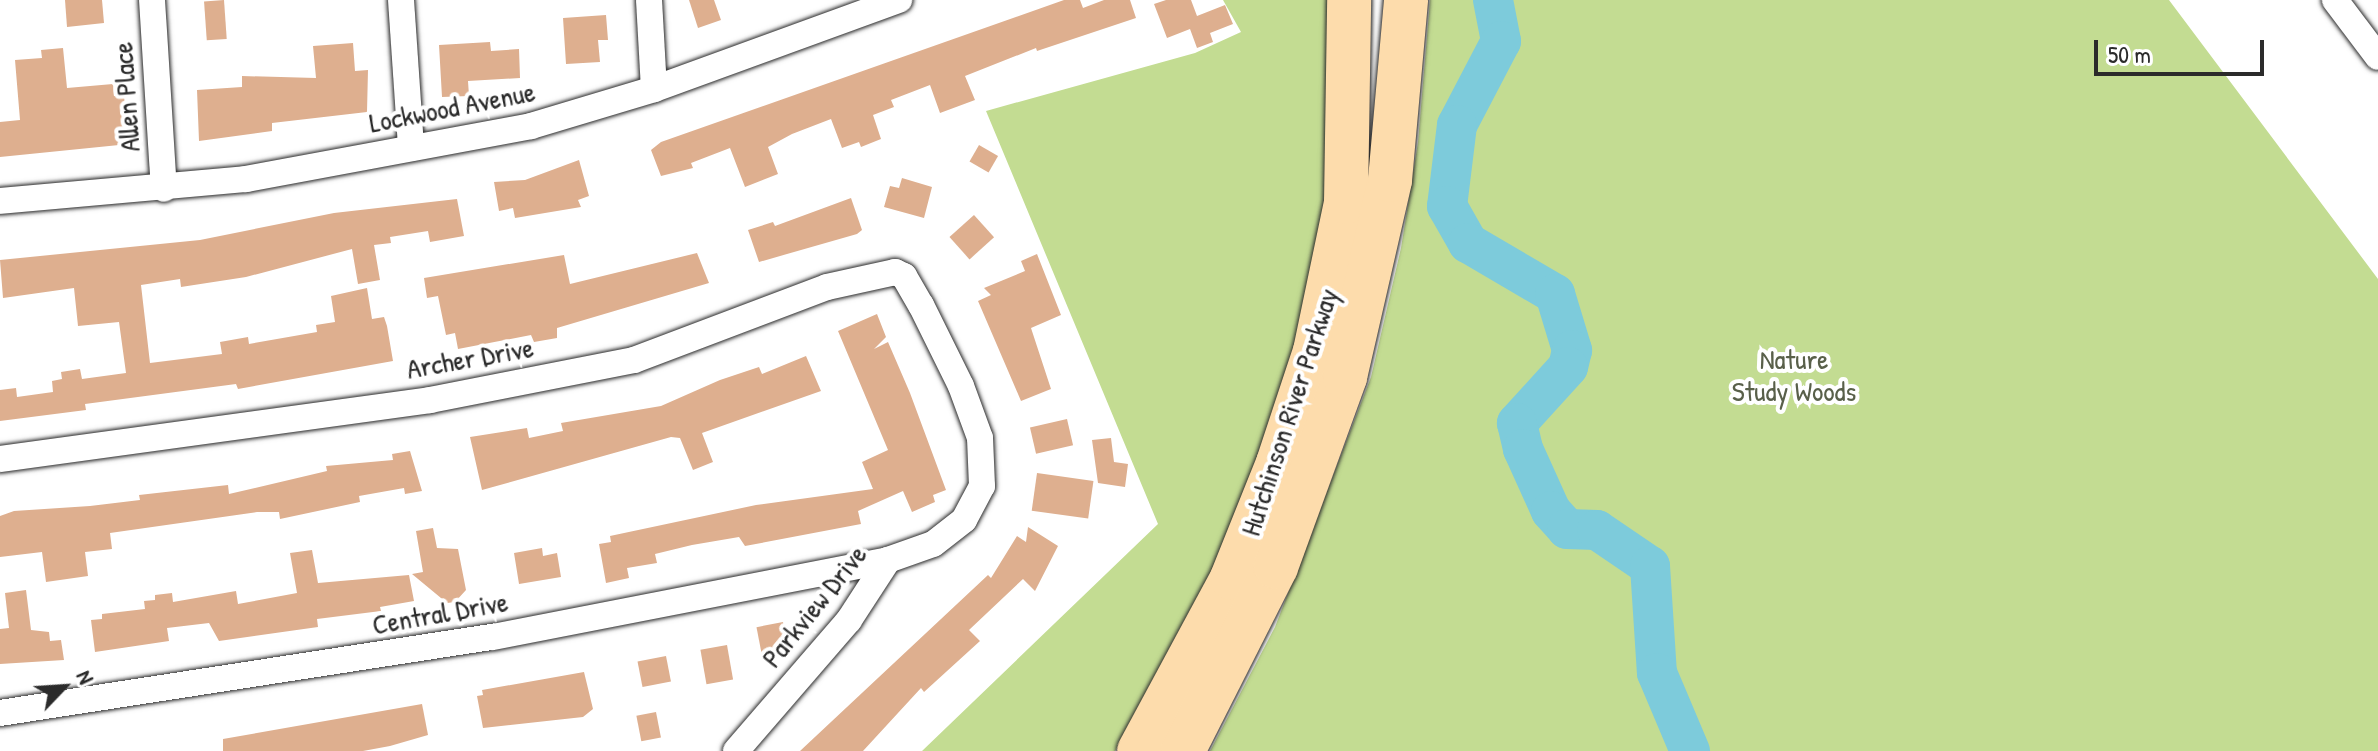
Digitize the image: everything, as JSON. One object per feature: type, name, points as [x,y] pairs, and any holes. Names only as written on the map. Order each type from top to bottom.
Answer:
[{"type":"highway","name":"Hutchinson River Parkway","points":[[1139,751],[1232,578],[1315,351],[1346,202],[1349,0]]},
{"type":"highway","name":"Hutchinson River Parkway","points":[[1183,751],[1276,567],[1345,377],[1390,180],[1406,0]]},
{"type":"street","name":"Allen Place","points":[[152,0],[164,189]]},
{"type":"street","points":[[401,0],[411,148]]},
{"type":"street","points":[[649,0],[654,89]]},
{"type":"street","name":"Lockwood Avenue","points":[[0,201],[164,189],[531,126],[654,89],[899,0]]},
{"type":"street","points":[[2335,0],[2378,57]]},
{"type":"street","name":"Archer Drive","points":[[0,459],[430,400],[634,360],[879,273],[904,276],[921,305]]},
{"type":"street","name":"Parkview Drive","points":[[736,751],[849,620],[888,560],[933,544],[964,520],[982,486],[980,438],[961,386],[921,305]]},
{"type":"street","name":"Central Drive","points":[[0,713],[461,642],[888,560]]},
{"type":"green space","points":[[1223,0],[1327,0],[1331,175],[1308,302],[1254,478],[1204,593],[1155,689],[1115,751],[922,751],[1158,524],[986,111],[1195,53],[1241,32]]},
{"type":"green space","name":"Nature Study Woods","points":[[1430,0],[2169,0],[2378,279],[2378,751],[1210,751],[1275,627],[1371,377],[1401,248],[1418,142]]},
{"type":"water","points":[[1486,0],[1504,0],[1512,17],[1512,40],[1498,72],[1465,100],[1490,60],[1495,37]]},
{"type":"building","points":[[65,0],[102,0],[104,23],[67,27]]},
{"type":"building","points":[[224,0],[227,39],[207,40],[204,1]]},
{"type":"building","points":[[689,0],[714,0],[721,20],[698,28]]},
{"type":"building","points":[[1064,0],[1080,0],[1083,8],[1104,0],[1130,0],[1136,18],[1037,51],[1036,48],[965,76],[975,100],[940,113],[930,85],[891,100],[894,107],[873,115],[881,139],[861,147],[859,142],[842,148],[831,119],[792,134],[768,147],[778,174],[745,187],[730,148],[691,163],[693,168],[661,176],[651,150],[661,142]]},
{"type":"building","points":[[1166,0],[1191,0],[1197,16],[1225,5],[1233,24],[1210,33],[1213,42],[1197,48],[1190,29],[1167,38],[1154,4]]},
{"type":"building","points":[[606,15],[608,40],[598,40],[600,62],[566,64],[563,18]]},
{"type":"building","points":[[490,42],[491,51],[519,49],[520,78],[468,81],[469,96],[442,97],[439,45]]},
{"type":"building","points":[[353,43],[355,71],[368,70],[367,112],[272,123],[272,131],[199,141],[197,90],[242,87],[242,76],[316,78],[313,46]]},
{"type":"building","points":[[63,48],[67,88],[113,84],[114,96],[124,96],[129,144],[0,157],[0,122],[20,120],[15,60],[42,58],[41,50]]},
{"type":"building","points":[[979,145],[998,156],[989,172],[970,161]]},
{"type":"building","points":[[579,160],[589,196],[578,200],[581,207],[515,218],[513,208],[499,211],[494,182],[525,180]]},
{"type":"building","points":[[902,178],[932,187],[924,218],[884,207],[890,186],[899,188]]},
{"type":"building","points":[[851,198],[862,230],[857,234],[759,262],[748,230],[773,222],[775,226]]},
{"type":"building","points":[[457,199],[464,236],[430,242],[428,231],[390,237],[391,243],[374,245],[380,280],[358,284],[352,249],[246,277],[181,287],[180,279],[141,285],[150,363],[222,354],[220,342],[248,337],[249,344],[317,332],[316,325],[335,322],[331,296],[367,288],[372,319],[384,317],[393,361],[238,389],[236,384],[85,404],[86,410],[0,421],[0,390],[16,388],[17,397],[53,392],[52,381],[62,379],[61,372],[80,369],[82,379],[126,373],[119,322],[78,326],[74,288],[3,298],[0,260],[200,240],[334,213]]},
{"type":"building","points":[[974,215],[994,237],[970,259],[949,237]]},
{"type":"building","points":[[697,253],[709,283],[557,328],[557,338],[534,342],[531,335],[458,349],[455,333],[446,335],[438,296],[427,298],[424,278],[564,255],[570,284]]},
{"type":"building","points":[[1037,254],[1061,315],[1031,328],[1051,389],[1021,401],[978,301],[991,295],[984,288],[1025,271],[1021,261]]},
{"type":"building","points":[[877,314],[886,337],[874,349],[888,342],[946,490],[933,495],[935,502],[912,512],[903,491],[858,511],[861,524],[745,546],[739,537],[692,545],[655,554],[657,563],[627,568],[629,578],[606,583],[599,544],[611,542],[610,536],[756,505],[873,489],[862,462],[888,450],[838,331]]},
{"type":"building","points":[[806,356],[821,391],[702,433],[713,462],[693,470],[680,438],[671,437],[482,490],[470,437],[527,428],[529,438],[563,431],[561,423],[661,406],[720,380],[759,367],[762,374]]},
{"type":"building","points":[[1067,419],[1073,445],[1036,454],[1030,428]]},
{"type":"building","points":[[1111,438],[1114,462],[1128,464],[1125,487],[1098,483],[1092,440]]},
{"type":"building","points":[[410,451],[422,491],[405,494],[404,488],[359,496],[360,502],[280,519],[279,512],[257,512],[110,533],[112,549],[85,552],[88,576],[46,582],[42,552],[0,557],[0,516],[14,511],[140,500],[139,495],[228,485],[229,494],[327,471],[326,466],[393,460],[392,454]]},
{"type":"building","points":[[1037,473],[1093,481],[1088,519],[1032,511]]},
{"type":"building","points":[[1028,527],[1058,546],[1035,591],[1023,579],[969,630],[980,641],[924,692],[921,688],[863,751],[800,751],[988,575],[991,578],[1017,536],[1026,542]]},
{"type":"building","points":[[433,528],[437,548],[458,549],[466,590],[455,602],[447,603],[412,574],[423,572],[416,531]]},
{"type":"building","points":[[542,548],[543,556],[557,553],[561,577],[519,584],[514,553]]},
{"type":"building","points":[[312,550],[318,583],[409,575],[414,601],[380,607],[381,611],[317,619],[318,627],[219,641],[209,623],[167,628],[169,641],[95,652],[91,620],[102,619],[102,614],[145,609],[144,601],[155,600],[155,595],[172,593],[173,602],[236,591],[238,604],[297,593],[290,553]]},
{"type":"building","points":[[26,590],[31,630],[49,632],[50,641],[61,640],[64,660],[0,664],[0,629],[9,628],[5,593]]},
{"type":"building","points":[[783,622],[788,648],[761,653],[756,627]]},
{"type":"building","points":[[727,645],[733,679],[706,684],[700,650]]},
{"type":"building","points":[[666,656],[671,682],[642,687],[638,662]]},
{"type":"building","points":[[584,672],[593,709],[583,717],[483,728],[477,696],[483,695],[482,690]]},
{"type":"building","points":[[422,704],[428,735],[390,746],[363,751],[223,751],[223,739]]},
{"type":"building","points":[[656,712],[661,738],[641,741],[636,716]]},
{"type":"waterway","points":[[1493,0],[1501,41],[1457,125],[1447,206],[1468,243],[1555,294],[1572,350],[1568,367],[1517,423],[1523,449],[1551,511],[1567,529],[1597,530],[1650,566],[1657,673],[1690,751]]}]
